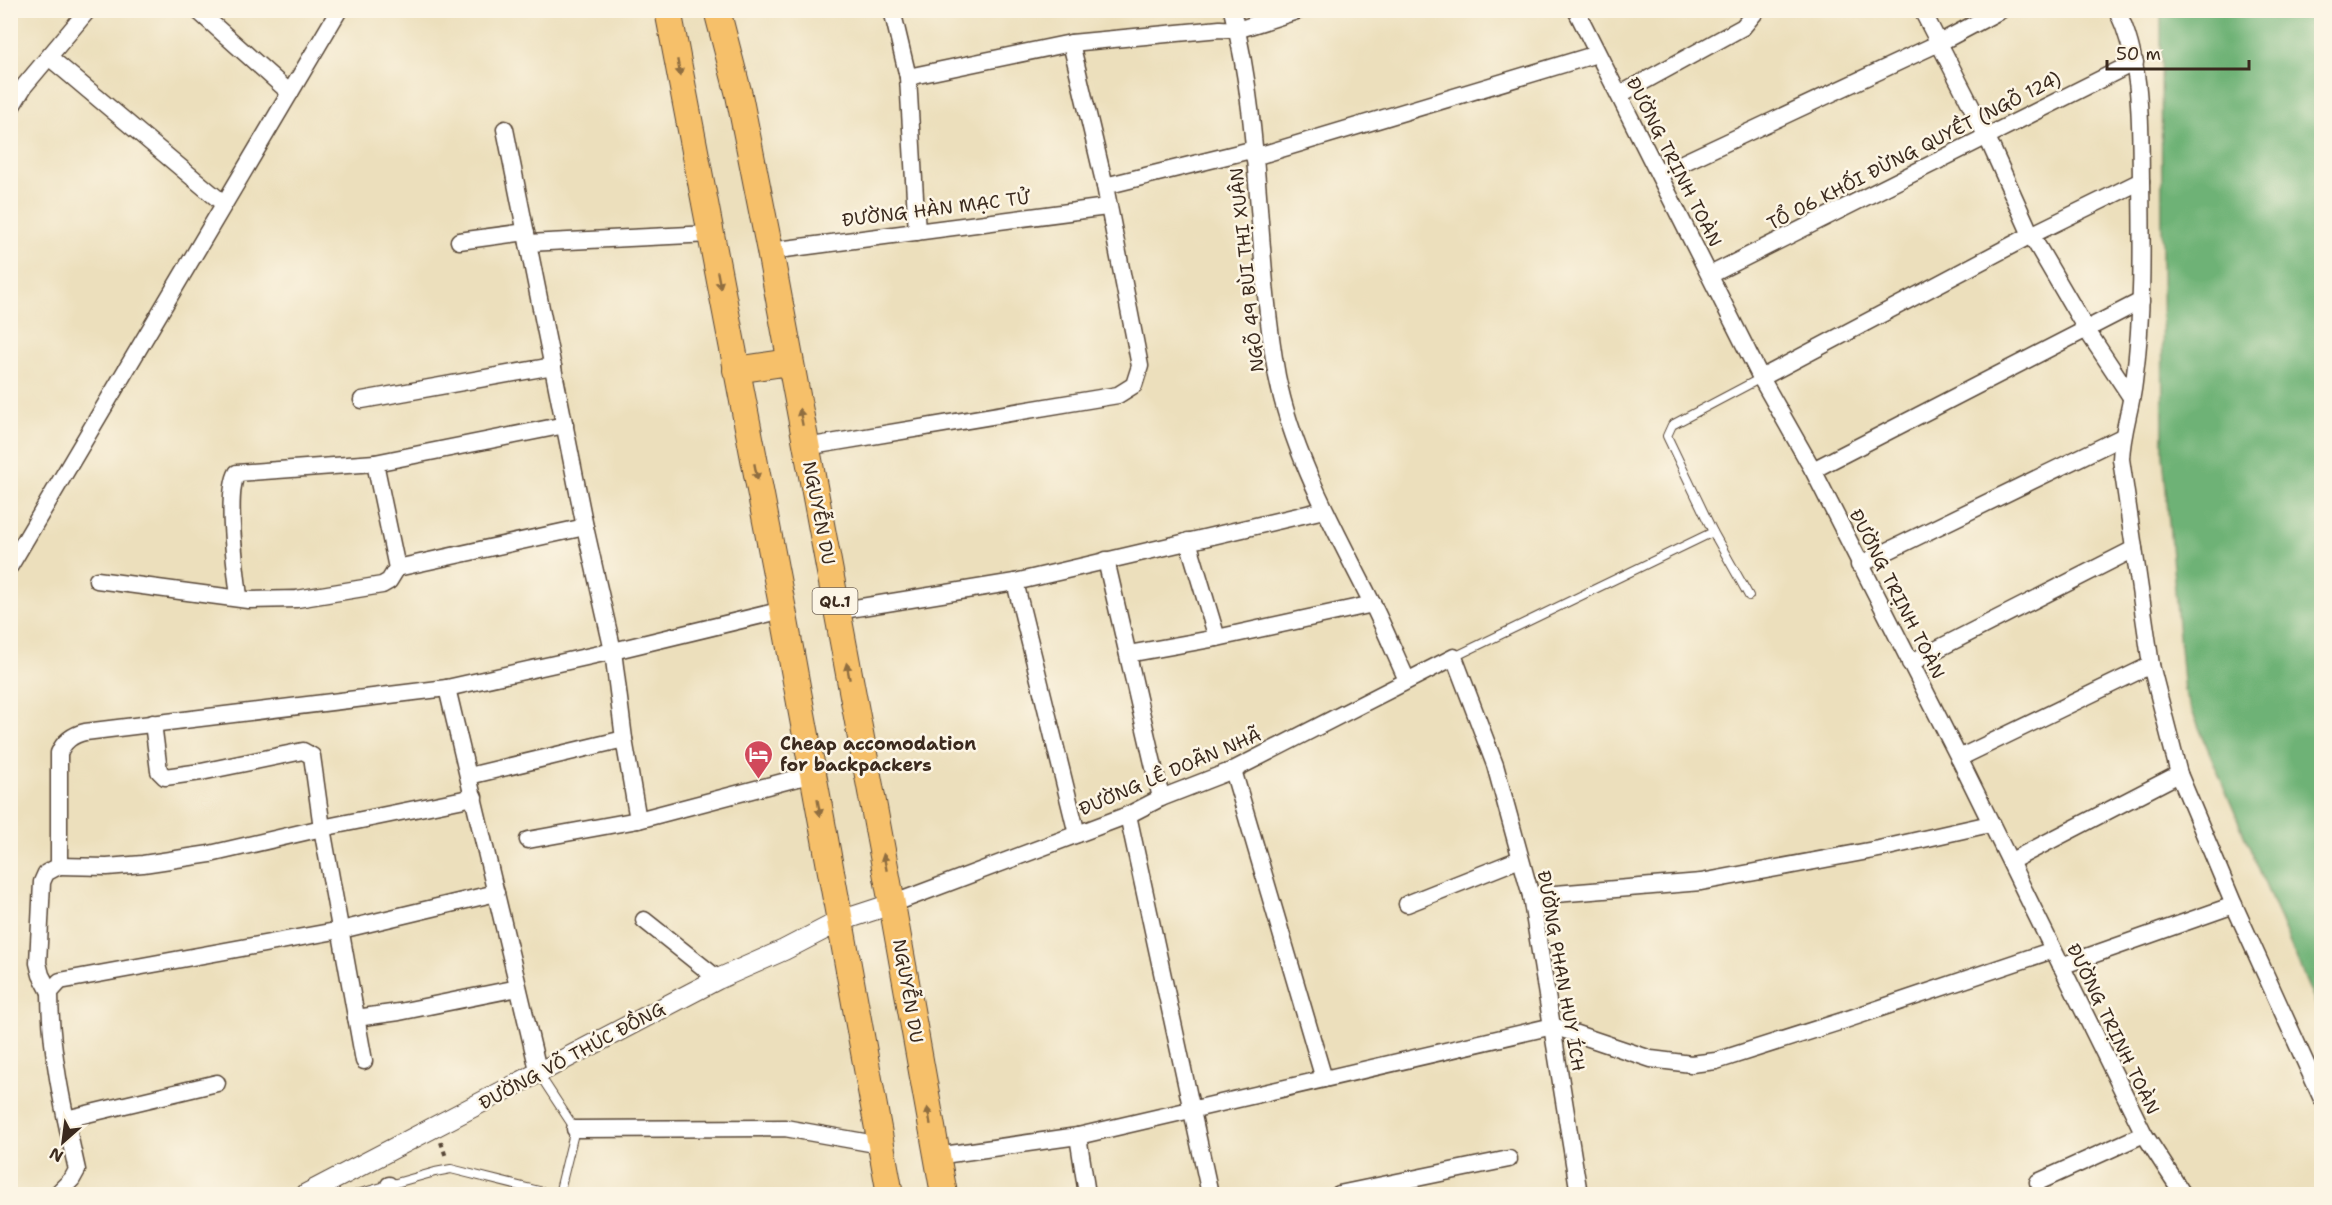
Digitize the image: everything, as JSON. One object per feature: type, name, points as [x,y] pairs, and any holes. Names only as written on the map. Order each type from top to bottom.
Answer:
[{"type":"main road","points":[[668,10],[783,610],[890,1194]]},
{"type":"main road","name":"NGUYỄN DU","points":[[717,10],[739,94],[770,250],[944,1194]]},
{"type":"main road","points":[[736,370],[790,362]]},
{"type":"street","points":[[197,10],[290,93]]},
{"type":"street","points":[[10,566],[339,10]]},
{"type":"street","points":[[892,10],[908,77],[917,232]]},
{"type":"street","name":"NGÕ 49 BÙI THỊ XUÂN","points":[[1232,10],[1237,30],[1254,153],[1270,324],[1285,408],[1324,510],[1373,604],[1407,680]]},
{"type":"street","points":[[908,77],[1071,43],[1220,29],[1237,30],[1300,10]]},
{"type":"street","name":"ĐƯỜNG TRỊNH TOÀN","points":[[1576,10],[1761,378],[1813,470],[1859,565],[1959,758],[2144,1134],[2183,1194]]},
{"type":"street","points":[[1619,95],[1743,27],[1757,10]]},
{"type":"street","points":[[1922,10],[1987,137],[2031,235],[2086,329],[2131,397]]},
{"type":"street","points":[[1659,174],[1939,43],[2001,10]]},
{"type":"street","points":[[2117,10],[2134,62],[2140,109],[2141,181],[2140,301],[2134,384],[2122,437],[2121,459],[2151,665],[2179,774],[2234,905],[2322,1099]]},
{"type":"street","points":[[10,109],[25,85],[87,11]]},
{"type":"street","points":[[806,447],[1118,395],[1134,385],[1140,366],[1107,207],[1105,186],[1071,43]]},
{"type":"street","points":[[1105,186],[1254,153],[1597,54]]},
{"type":"street","points":[[49,57],[224,204]]},
{"type":"street","name":"TỔ 06 KHỐI ĐỪNG QUYỀT (NGÕ 124)","points":[[1710,275],[2134,62]]},
{"type":"street","points":[[505,129],[585,527],[613,651],[624,739],[638,820]]},
{"type":"street","points":[[1761,378],[2031,235],[2141,181]]},
{"type":"street","name":"ĐƯỜNG HÀN MẠC TỬ","points":[[770,250],[1107,207]]},
{"type":"street","points":[[459,241],[710,234]]},
{"type":"street","points":[[1813,470],[2140,301]]},
{"type":"street","points":[[362,400],[553,366]]},
{"type":"street","points":[[239,597],[232,500],[233,479],[237,473],[375,464],[565,425]]},
{"type":"street","points":[[1859,565],[2122,437]]},
{"type":"street","points":[[375,464],[397,568]]},
{"type":"street","points":[[837,611],[1015,582],[1324,510]]},
{"type":"street","points":[[97,579],[248,600],[297,599],[367,589],[385,584],[397,568],[585,527]]},
{"type":"street","points":[[1188,541],[1217,638]]},
{"type":"street","points":[[1910,663],[2134,549]]},
{"type":"street","points":[[1106,560],[1161,798]]},
{"type":"street","points":[[1015,582],[1077,834]]},
{"type":"street","points":[[1128,654],[1217,638],[1373,604]]},
{"type":"street","points":[[60,866],[59,753],[61,747],[75,735],[153,723],[447,688],[783,610]]},
{"type":"street","name":"ĐƯỜNG LÊ DOÃN NHÃ","points":[[892,904],[1128,814],[1161,798],[1233,770],[1454,657]]},
{"type":"street","name":"ĐƯỜNG PHAN HUY ÍCH","points":[[1454,657],[1495,765],[1531,896],[1579,1194]]},
{"type":"street","points":[[1959,758],[2151,665]]},
{"type":"street","points":[[447,688],[539,1074]]},
{"type":"street","points":[[153,723],[159,771],[165,777],[303,751],[312,756],[322,828],[364,1061]]},
{"type":"street","points":[[469,776],[624,739]]},
{"type":"street","points":[[1233,770],[1324,1079]]},
{"type":"street","points":[[528,840],[638,820],[813,774]]},
{"type":"street","points":[[2011,861],[2179,774]]},
{"type":"street","points":[[57,1194],[72,1179],[77,1170],[59,1082],[50,992],[40,975],[38,963],[42,882],[45,873],[60,866],[107,867],[174,860],[251,847],[322,828],[474,797]]},
{"type":"street","points":[[1128,814],[1210,1194]]},
{"type":"street","points":[[1531,896],[1701,882],[1879,849],[1990,824]]},
{"type":"street","points":[[1407,904],[1520,859]]},
{"type":"street","points":[[50,992],[60,981],[341,930],[496,893]]},
{"type":"street","name":"ĐƯỜNG VÕ THÚC ĐỒNG","points":[[306,1194],[718,979],[784,950],[840,921],[892,904]]},
{"type":"street","points":[[2061,966],[2234,905]]},
{"type":"street","points":[[644,920],[718,979]]},
{"type":"street","points":[[936,1156],[1078,1136],[1553,1026],[1651,1059],[1691,1064],[1716,1061],[1842,1022],[2053,950]]},
{"type":"street","points":[[356,1018],[399,1012],[519,988]]},
{"type":"street","points":[[66,1119],[217,1083]]},
{"type":"street","points":[[575,1129],[784,1128],[880,1144]]},
{"type":"street","points":[[2038,1182],[2144,1134]]},
{"type":"street","points":[[1078,1136],[1087,1194]]},
{"type":"street","points":[[1339,1194],[1509,1159]]},
{"type":"lane","points":[[1749,597],[1713,532],[1668,440],[1668,430],[1672,425],[1761,378]]},
{"type":"lane","points":[[1454,657],[1713,532]]},
{"type":"lane","points":[[539,1074],[575,1129],[559,1194]]},
{"type":"lane","points":[[357,1194],[390,1190],[451,1169],[551,1194]]},
{"type":"lane","points":[[503,1194],[507,1184]]},
{"type":"path","points":[[435,1128],[451,1169]]},
{"type":"green space","points":[[2158,11],[2321,11],[2321,1017],[2184,692],[2163,455],[2161,16]]},
{"type":"place","name":"Cheap accomodation for backpackers","points":[[759,780]]}]
